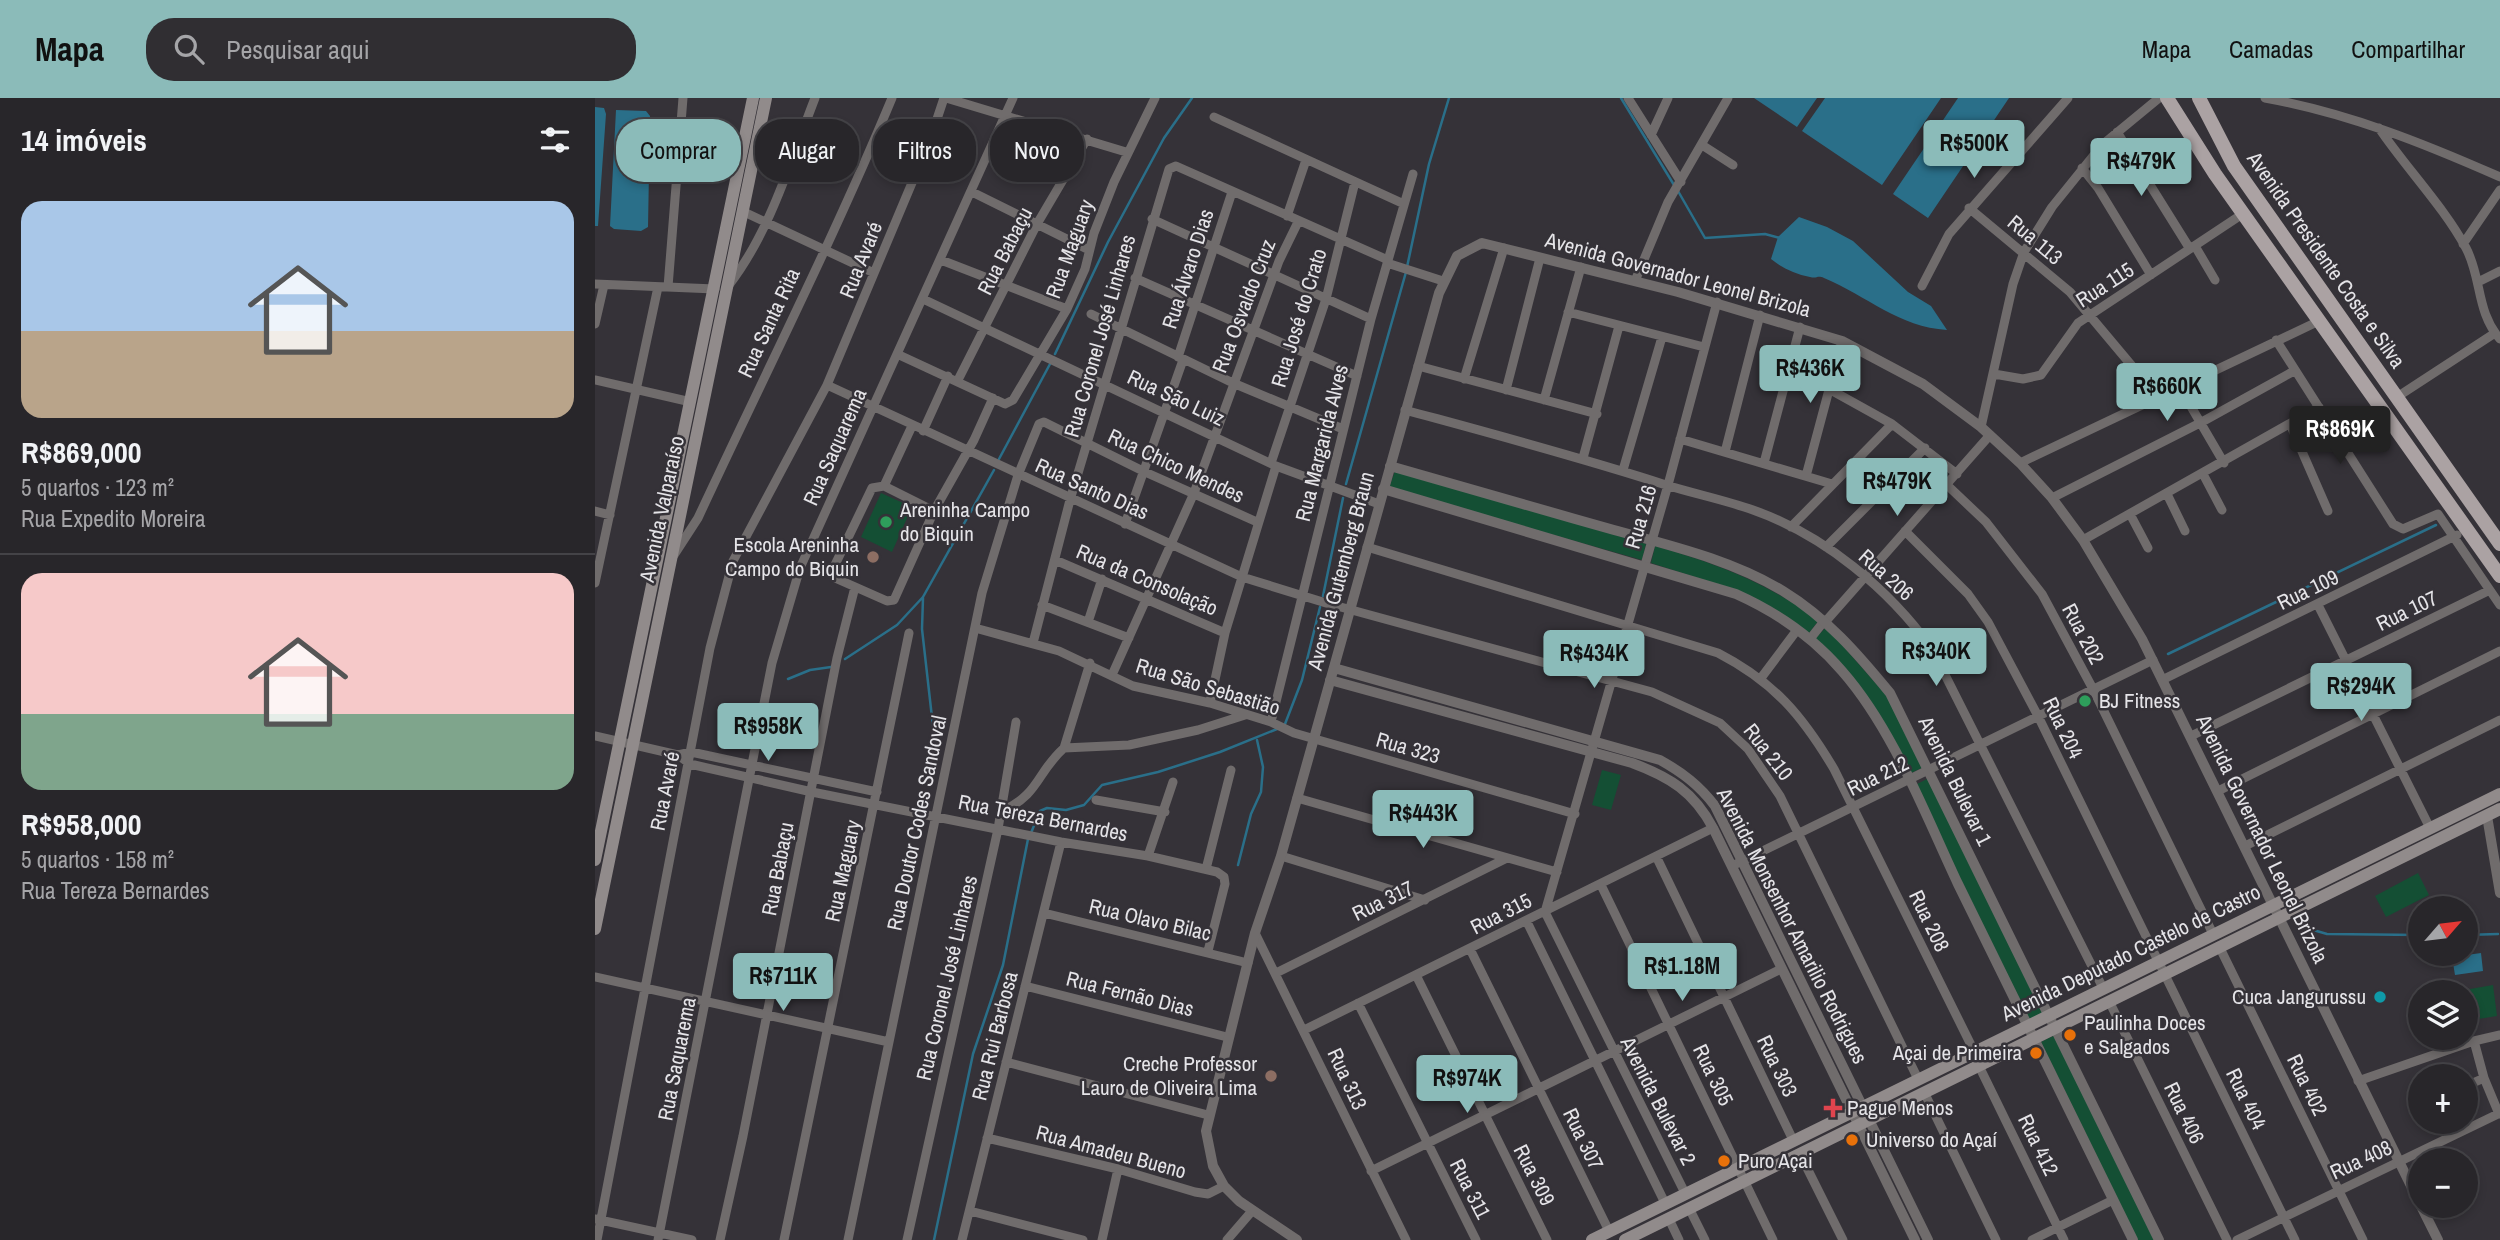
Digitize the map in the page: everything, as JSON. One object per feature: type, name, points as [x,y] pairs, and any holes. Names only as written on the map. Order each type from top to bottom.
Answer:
[{"type":"main road","name":"Avenida Valparaíso","points":[[595,860],[627,743],[671,559],[703,380],[715,289],[754,98]]},
{"type":"main road","name":"Avenida Valparaíso","points":[[595,929],[691,402],[703,380],[730,285],[766,98]]},
{"type":"main road","name":"Avenida Presidente Costa e Silva","points":[[2167,98],[2319,321],[2500,576]]},
{"type":"main road","name":"Avenida Presidente Costa e Silva","points":[[2199,98],[2234,166],[2500,544]]},
{"type":"main road","points":[[2386,414],[2399,400]]},
{"type":"main road","points":[[2439,489],[2453,478]]},
{"type":"main road","name":"Avenida Deputado Castelo de Castro","points":[[1591,1240],[2103,988],[2161,967],[2500,794]]},
{"type":"main road","name":"Avenida Deputado Castelo de Castro","points":[[2275,911],[2377,870],[2500,809]]},
{"type":"main road","points":[[2388,849],[2393,862]]},
{"type":"main road","points":[[2371,858],[2377,870]]},
{"type":"main road","name":"Avenida Deputado Castelo de Castro","points":[[1625,1240],[2109,1001],[2161,967]]},
{"type":"street","points":[[668,287],[683,98]]},
{"type":"street","points":[[730,285],[748,260],[767,222],[815,98]]},
{"type":"street","name":"Rua Santa Rita","points":[[671,559],[698,518],[853,191],[892,98]]},
{"type":"street","points":[[945,98],[1126,152]]},
{"type":"street","name":"Rua Avaré","points":[[597,1240],[598,1219],[690,764],[710,648],[733,561],[827,385],[945,98]]},
{"type":"street","name":"Rua Saquarema","points":[[659,1236],[772,663],[800,568],[1013,98]]},
{"type":"street","name":"Rua Maguary","points":[[993,398],[1005,404],[1013,400],[1067,309],[1085,269],[1089,250],[1126,152],[1155,98]]},
{"type":"street","points":[[1628,98],[1681,182]]},
{"type":"street","points":[[1651,135],[1668,98]]},
{"type":"street","points":[[1635,281],[1668,202],[1728,98]]},
{"type":"street","points":[[1921,286],[1943,244],[1969,208],[2068,98]]},
{"type":"street","points":[[1810,639],[1957,474],[1986,431],[1994,374],[2013,284],[2024,252],[2082,168],[2117,132],[2159,98]]},
{"type":"street","points":[[2265,98],[2314,107],[2378,127],[2500,177]]},
{"type":"street","points":[[1213,117],[1404,204]]},
{"type":"street","points":[[2378,127],[2463,244],[2478,282],[2480,305],[2497,336],[2399,400]]},
{"type":"street","points":[[2117,132],[2215,280]]},
{"type":"street","name":"Rua Babaçu","points":[[958,380],[1037,225],[1087,139]]},
{"type":"street","points":[[1702,145],[1733,165]]},
{"type":"street","name":"Rua Osvaldo Cruz","points":[[1287,216],[1306,160]]},
{"type":"street","name":"Rua Coronel José Linhares","points":[[1033,643],[1070,500],[1169,169],[1176,166],[1232,192]]},
{"type":"street","points":[[2082,168],[2098,188],[2151,275]]},
{"type":"street","name":"Rua Margarida Alves","points":[[1271,722],[1371,319],[1413,174]]},
{"type":"street","name":"Rua José do Crato","points":[[1210,703],[1225,633],[1290,408],[1326,299],[1355,182]]},
{"type":"street","points":[[2463,244],[2500,190]]},
{"type":"street","points":[[972,192],[1089,250]]},
{"type":"street","points":[[1232,192],[1388,262],[1443,281]]},
{"type":"street","name":"Rua Álvaro Dias","points":[[1125,524],[1165,412],[1213,246],[1232,192]]},
{"type":"street","name":"Rua 113","points":[[1969,208],[2070,292],[2158,397]]},
{"type":"street","points":[[744,212],[874,273]]},
{"type":"street","name":"Rua 115","points":[[1994,374],[2023,379],[2041,375],[2069,332],[2090,314],[2244,213]]},
{"type":"street","points":[[1152,219],[1371,319]]},
{"type":"street","name":"Rua Osvaldo Cruz","points":[[1112,675],[1194,493],[1274,274],[1298,222]]},
{"type":"street","name":"Avenida Gutemberg Braun","points":[[1224,1186],[1208,1150],[1208,1115],[1255,933],[1281,856],[1312,738],[1443,281],[1462,252],[1476,244],[1491,245]]},
{"type":"street","name":"Avenida Governador Leonel Brizola","points":[[1491,245],[1717,302],[1842,341],[1923,384],[1986,431],[2020,463],[2052,498],[2083,540],[2153,660],[2408,1180]]},
{"type":"street","points":[[1464,379],[1504,248]]},
{"type":"street","points":[[1506,390],[1540,258]]},
{"type":"street","points":[[941,260],[1067,309]]},
{"type":"street","points":[[1544,400],[1581,267]]},
{"type":"street","points":[[2478,282],[2500,271]]},
{"type":"street","points":[[1135,278],[1357,376]]},
{"type":"street","points":[[595,324],[600,285],[715,289]]},
{"type":"street","points":[[595,583],[657,287]]},
{"type":"street","name":"Rua São Luiz","points":[[923,299],[1274,464],[1379,504]]},
{"type":"street","name":"Rua 216","points":[[1545,912],[1668,485],[1717,302]]},
{"type":"street","points":[[1568,312],[1704,347]]},
{"type":"street","points":[[1091,314],[1233,383],[1343,429]]},
{"type":"street","points":[[1725,452],[1761,315]]},
{"type":"street","points":[[2020,463],[2319,321]]},
{"type":"street","points":[[1583,458],[1619,327]]},
{"type":"street","points":[[1764,463],[1800,327]]},
{"type":"street","points":[[1623,470],[1662,337]]},
{"type":"street","points":[[2276,340],[2393,524],[2403,529],[2436,514],[2455,537],[2500,605]]},
{"type":"street","points":[[1806,476],[1842,341]]},
{"type":"street","points":[[897,354],[993,398],[890,602],[835,578],[834,569],[872,488],[884,486],[935,511]]},
{"type":"street","points":[[1418,366],[1597,414]]},
{"type":"street","points":[[2052,498],[2200,423],[2294,370]]},
{"type":"street","points":[[923,431],[948,376]]},
{"type":"street","points":[[595,380],[691,402]]},
{"type":"street","name":"Rua Santo Dias","points":[[827,385],[872,409],[968,450],[1070,500],[1242,577],[1350,609]]},
{"type":"street","points":[[2179,386],[2224,463]]},
{"type":"street","points":[[1829,390],[1892,424],[1957,474]]},
{"type":"street","points":[[2083,540],[2224,463],[2319,407]]},
{"type":"street","name":"Rua 206","points":[[1405,410],[1583,458],[1754,510],[1826,547],[1864,577],[1917,628],[1932,649],[1982,743],[2103,988]]},
{"type":"street","name":"Rua Chico Mendes","points":[[1044,422],[1145,472],[1257,522]]},
{"type":"street","name":"Rua Doutor Codes Sandoval","points":[[848,1240],[982,593],[1018,475],[1039,424],[1044,422]]},
{"type":"street","points":[[1791,527],[1892,424]]},
{"type":"street","points":[[2290,424],[2328,511]]},
{"type":"street","points":[[884,486],[912,426]]},
{"type":"street","points":[[1680,439],[1832,484]]},
{"type":"street","points":[[1826,547],[1925,448]]},
{"type":"street","name":"Avenida Bulevar 1","points":[[1389,466],[1652,541],[1747,572],[1784,592],[1825,621],[1855,649],[1890,693],[2159,1240]]},
{"type":"street","points":[[2203,474],[2222,510]]},
{"type":"street","name":"Rua 202","points":[[1947,485],[1986,522],[2023,566],[2042,594],[2093,689],[2216,940]]},
{"type":"street","name":"Avenida Bulevar 1","points":[[1383,489],[1736,594],[1810,639],[1842,670],[1868,705],[1909,781],[2133,1240]]},
{"type":"street","points":[[2167,494],[2185,531]]},
{"type":"street","points":[[595,511],[610,515]]},
{"type":"street","points":[[2130,514],[2148,548]]},
{"type":"street","name":"Rua 109","points":[[2162,680],[2468,530]]},
{"type":"street","name":"Rua 204","points":[[1905,531],[1979,609],[2038,716],[2161,967]]},
{"type":"street","points":[[1367,547],[1627,623],[1718,653],[1761,678],[1783,696],[1806,724],[1853,807]]},
{"type":"street","name":"Rua da Consolação","points":[[1055,560],[1225,633]]},
{"type":"street","points":[[1088,622],[1102,579]]},
{"type":"street","name":"Rua Babaçu","points":[[720,1240],[837,658],[855,587]]},
{"type":"street","name":"Rua 107","points":[[2190,736],[2489,591]]},
{"type":"street","points":[[1042,605],[1129,638]]},
{"type":"street","points":[[2318,605],[2430,828]]},
{"type":"street","name":"Rua 210","points":[[1350,609],[1611,679],[1682,703],[1720,723],[1748,749],[1768,776],[1918,1079]]},
{"type":"street","name":"Rua São Sebastião","points":[[975,628],[1033,643],[1090,663],[1141,688],[1210,703],[1312,738]]},
{"type":"street","points":[[1761,678],[1797,630]]},
{"type":"street","name":"Rua Maguary","points":[[784,1240],[909,633]]},
{"type":"street","points":[[2218,791],[2500,651]]},
{"type":"street","name":"Rua 212","points":[[1737,863],[1798,836],[2153,660]]},
{"type":"street","points":[[1002,811],[1028,797],[1047,766],[1064,748],[1090,663]]},
{"type":"street","name":"Avenida Monsenhor Amarilio Rodrigues","points":[[1332,674],[1593,746],[1660,760],[1684,774],[1714,806],[1781,969],[1863,1121],[1895,1187],[1915,1240]]},
{"type":"street","points":[[1064,748],[1129,745],[1198,730],[1247,714]]},
{"type":"street","points":[[2245,846],[2500,720]]},
{"type":"street","name":"Rua Coronel José Linhares","points":[[907,1240],[1002,811],[1016,722]]},
{"type":"street","points":[[595,736],[678,755],[690,764]]},
{"type":"street","name":"Rua 323","points":[[1312,738],[1575,814]]},
{"type":"street","name":"Avenida Monsenhor Amarilio Rodrigues","points":[[1593,746],[1677,782],[1693,796],[1737,863],[1856,1109]]},
{"type":"street","points":[[678,755],[691,752],[877,792]]},
{"type":"street","name":"Rua Tereza Bernardes","points":[[690,764],[812,792],[875,802],[1061,842],[1148,856],[1206,869],[1224,877],[1208,951]]},
{"type":"street","points":[[1206,869],[1231,770]]},
{"type":"street","points":[[1148,856],[1173,782]]},
{"type":"street","points":[[1297,798],[1557,872]]},
{"type":"street","points":[[1096,800],[1165,812]]},
{"type":"street","name":"Rua 208","points":[[1853,807],[1974,1051]]},
{"type":"street","points":[[2487,816],[2500,893]]},
{"type":"street","name":"Rua 315","points":[[1304,1030],[1713,828]]},
{"type":"street","name":"Rua Rui Barbosa","points":[[963,1240],[1061,842]]},
{"type":"street","points":[[1281,856],[1425,900]]},
{"type":"street","name":"Rua 303","points":[[1656,856],[1793,1140]]},
{"type":"street","name":"Rua 317","points":[[1276,973],[1505,859]]},
{"type":"street","name":"Rua 305","points":[[1601,885],[1744,1181]]},
{"type":"street","name":"Avenida Bulevar 2","points":[[1545,912],[1685,1194]]},
{"type":"street","name":"Rua Olavo Bilac","points":[[1044,913],[1208,951],[1248,963]]},
{"type":"street","name":"Avenida Bulevar 2","points":[[1527,922],[1665,1203]]},
{"type":"street","name":"Rua 313","points":[[1255,933],[1406,1240]]},
{"type":"street","name":"Rua 402","points":[[2216,940],[2363,1240]]},
{"type":"street","name":"Rua 307","points":[[1470,949],[1609,1231]]},
{"type":"street","name":"Rua 404","points":[[2161,967],[2295,1240]]},
{"type":"street","points":[[1371,1171],[1595,1063],[1781,969]]},
{"type":"street","name":"Rua 309","points":[[1416,975],[1547,1240]]},
{"type":"street","points":[[595,977],[889,1042]]},
{"type":"street","name":"Rua Fernão Dias","points":[[1025,986],[1227,1037]]},
{"type":"street","name":"Rua 406","points":[[2109,1001],[2227,1240]]},
{"type":"street","name":"Rua 311","points":[[1358,1003],[1476,1240]]},
{"type":"street","points":[[2478,1040],[2500,1035]]},
{"type":"street","points":[[2358,1081],[2448,1050]]},
{"type":"street","points":[[2476,1050],[2484,1078],[2499,1113]]},
{"type":"street","points":[[1006,1062],[1208,1115]]},
{"type":"street","name":"Rua 412","points":[[1979,1066],[2064,1240]]},
{"type":"street","points":[[2478,1081],[2484,1078]]},
{"type":"street","points":[[1924,1092],[1996,1240]]},
{"type":"street","name":"Rua 408","points":[[2237,1240],[2499,1113]]},
{"type":"street","name":"Rua Amadeu Bueno","points":[[987,1138],[1118,1169],[1201,1194],[1224,1186]]},
{"type":"street","points":[[1800,1154],[1843,1240]]},
{"type":"street","points":[[1102,1240],[1118,1169]]},
{"type":"street","points":[[1744,1181],[1773,1240]]},
{"type":"street","points":[[1224,1186],[1252,1211],[1297,1240]]},
{"type":"street","name":"Avenida Monsenhor Amarilio Rodrigues","points":[[1895,1187],[1928,1240]]},
{"type":"street","points":[[2032,1240],[2113,1200]]},
{"type":"street","points":[[1689,1209],[1705,1240]]},
{"type":"street","points":[[970,1211],[1083,1240]]},
{"type":"street","points":[[1227,1240],[1252,1211]]},
{"type":"street","name":"Avenida Governador Leonel Brizola","points":[[2427,1218],[2438,1240]]},
{"type":"street","points":[[598,1219],[659,1236],[692,1240]]},
{"type":"street","points":[[1669,1219],[1679,1240]]},
{"type":"green space","points":[[1395,471],[1646,544],[1642,560],[1389,488]]},
{"type":"green space","name":"Areninha Campo do Biquin","points":[[881,493],[912,507],[892,552],[861,537]]},
{"type":"green space","points":[[1655,546],[1740,575],[1819,620],[1809,633],[1742,592],[1651,563]]},
{"type":"green space","points":[[1826,627],[1887,696],[1924,767],[1909,774],[1874,707],[1815,639]]},
{"type":"green space","points":[[1602,770],[1621,775],[1611,810],[1592,805]]},
{"type":"green space","points":[[1929,778],[2043,1013],[2029,1020],[1915,785]]},
{"type":"green space","points":[[2418,873],[2429,895],[2408,896],[2408,906],[2386,917],[2375,896]]},
{"type":"green space","points":[[2493,985],[2497,1016],[2478,1019],[2478,988]]},
{"type":"green space","points":[[2055,1035],[2156,1240],[2138,1240],[2041,1042]]},
{"type":"water","points":[[1754,98],[1817,98],[1797,127]]},
{"type":"water","points":[[1825,98],[1941,98],[1882,185],[1802,131]]},
{"type":"water","points":[[1958,98],[2009,98],[1928,218],[1893,194]]},
{"type":"water","points":[[595,107],[604,108],[606,114],[598,226],[595,226]]},
{"type":"water","points":[[616,110],[646,111],[650,119],[616,119],[616,182],[649,182],[648,227],[641,231],[614,229],[610,226]]},
{"type":"water","points":[[1799,217],[1827,227],[1853,241],[1908,292],[1931,306],[1947,330],[1930,328],[1898,317],[1840,285],[1824,278],[1799,274],[1771,259],[1778,237]]},
{"type":"water","points":[[2478,953],[2481,953],[2483,971],[2455,975],[2454,966],[2478,966]]},
{"type":"waterway","points":[[1055,354],[1108,242],[1164,138],[1192,98]]},
{"type":"waterway","points":[[1407,267],[1429,164],[1449,98]]},
{"type":"waterway","points":[[1621,98],[1674,185]]},
{"type":"waterway","points":[[1678,191],[1705,238],[1765,234],[1780,238]]},
{"type":"waterway","points":[[1346,484],[1406,272]]},
{"type":"waterway","points":[[999,459],[1050,364]]},
{"type":"waterway","points":[[845,659],[897,625],[923,597],[994,470]]},
{"type":"waterway","points":[[1323,596],[1343,498]]},
{"type":"waterway","points":[[2168,654],[2436,525]]},
{"type":"waterway","points":[[923,598],[922,629],[937,762]]},
{"type":"waterway","points":[[1285,724],[1302,680],[1320,607]]},
{"type":"waterway","points":[[788,679],[810,670],[831,667]]},
{"type":"waterway","points":[[1031,833],[1040,811],[1047,808],[1066,810],[1084,805],[1102,785],[1158,772],[1220,752],[1277,729]]},
{"type":"waterway","points":[[1238,865],[1251,814],[1261,792],[1263,767],[1257,740]]},
{"type":"waterway","points":[[934,1240],[973,1054],[1003,965],[1028,839]]},
{"type":"waterway","points":[[2303,927],[2327,934],[2408,935]]},
{"type":"waterway","points":[[2478,935],[2498,934]]},
{"type":"place","name":"Areninha Campo do Biquin","points":[[886,522]]},
{"type":"place","name":"Escola Areninha Campo do Biquin","points":[[873,557]]},
{"type":"place","name":"BJ Fitness","points":[[2085,701]]},
{"type":"place","name":"Cuca Jangurussu","points":[[2380,997]]},
{"type":"place","name":"Paulinha Doces e Salgados","points":[[2070,1035]]},
{"type":"place","name":"Açai de Primeira","points":[[2036,1053]]},
{"type":"place","name":"Creche Professor Lauro de Oliveira Lima","points":[[1271,1076]]},
{"type":"place","name":"Pague Menos","points":[[1833,1108]]},
{"type":"place","name":"Universo do Açaí","points":[[1852,1140]]},
{"type":"place","name":"Puro Açai","points":[[1724,1161]]}]
